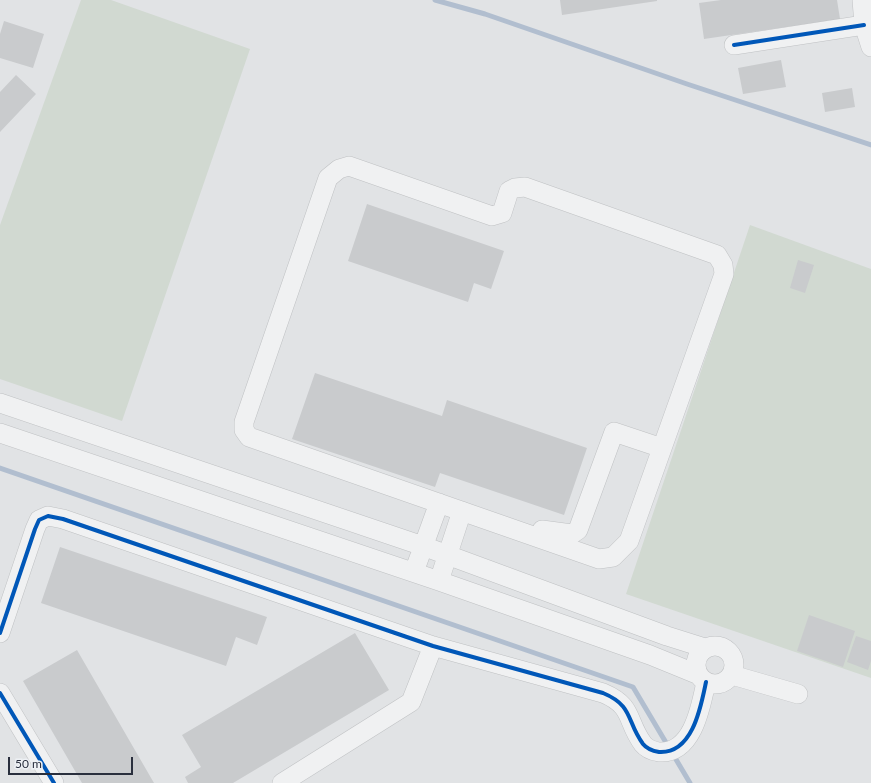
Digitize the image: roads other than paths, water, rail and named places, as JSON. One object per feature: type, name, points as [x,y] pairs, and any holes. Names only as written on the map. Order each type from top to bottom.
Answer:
[{"type":"street","points":[[862,0],[864,25],[871,47]]},
{"type":"street","points":[[734,45],[864,25]]},
{"type":"street","points":[[349,166],[492,216],[502,213],[509,191],[515,188],[525,187],[717,255],[723,265],[724,274],[629,541],[613,557],[599,559],[439,503],[249,437],[244,430],[244,422],[328,178],[339,169],[349,166]]},
{"type":"street","points":[[0,403],[424,546],[667,636],[705,648],[715,646],[725,648],[732,655],[735,665],[732,674],[725,682],[716,684],[650,655],[414,572],[0,433]]},
{"type":"street","points":[[526,533],[533,530],[541,530],[572,534],[578,530],[614,432],[662,448]]},
{"type":"street","points":[[414,572],[439,503]]},
{"type":"street","points":[[439,581],[462,511]]},
{"type":"street","points":[[0,633],[35,529],[39,520],[48,516],[71,521],[433,646],[603,692],[616,698],[623,705],[643,744],[650,750],[670,749],[695,725],[702,678],[696,665],[699,655],[705,648]]},
{"type":"street","points":[[282,783],[412,702],[433,646]]},
{"type":"street","points":[[732,674],[798,694]]},
{"type":"street","points":[[0,693],[54,783]]},
{"type":"waterway","points":[[435,0],[485,14],[687,84],[871,145]]},
{"type":"waterway","points":[[0,468],[633,687],[690,783]]}]
